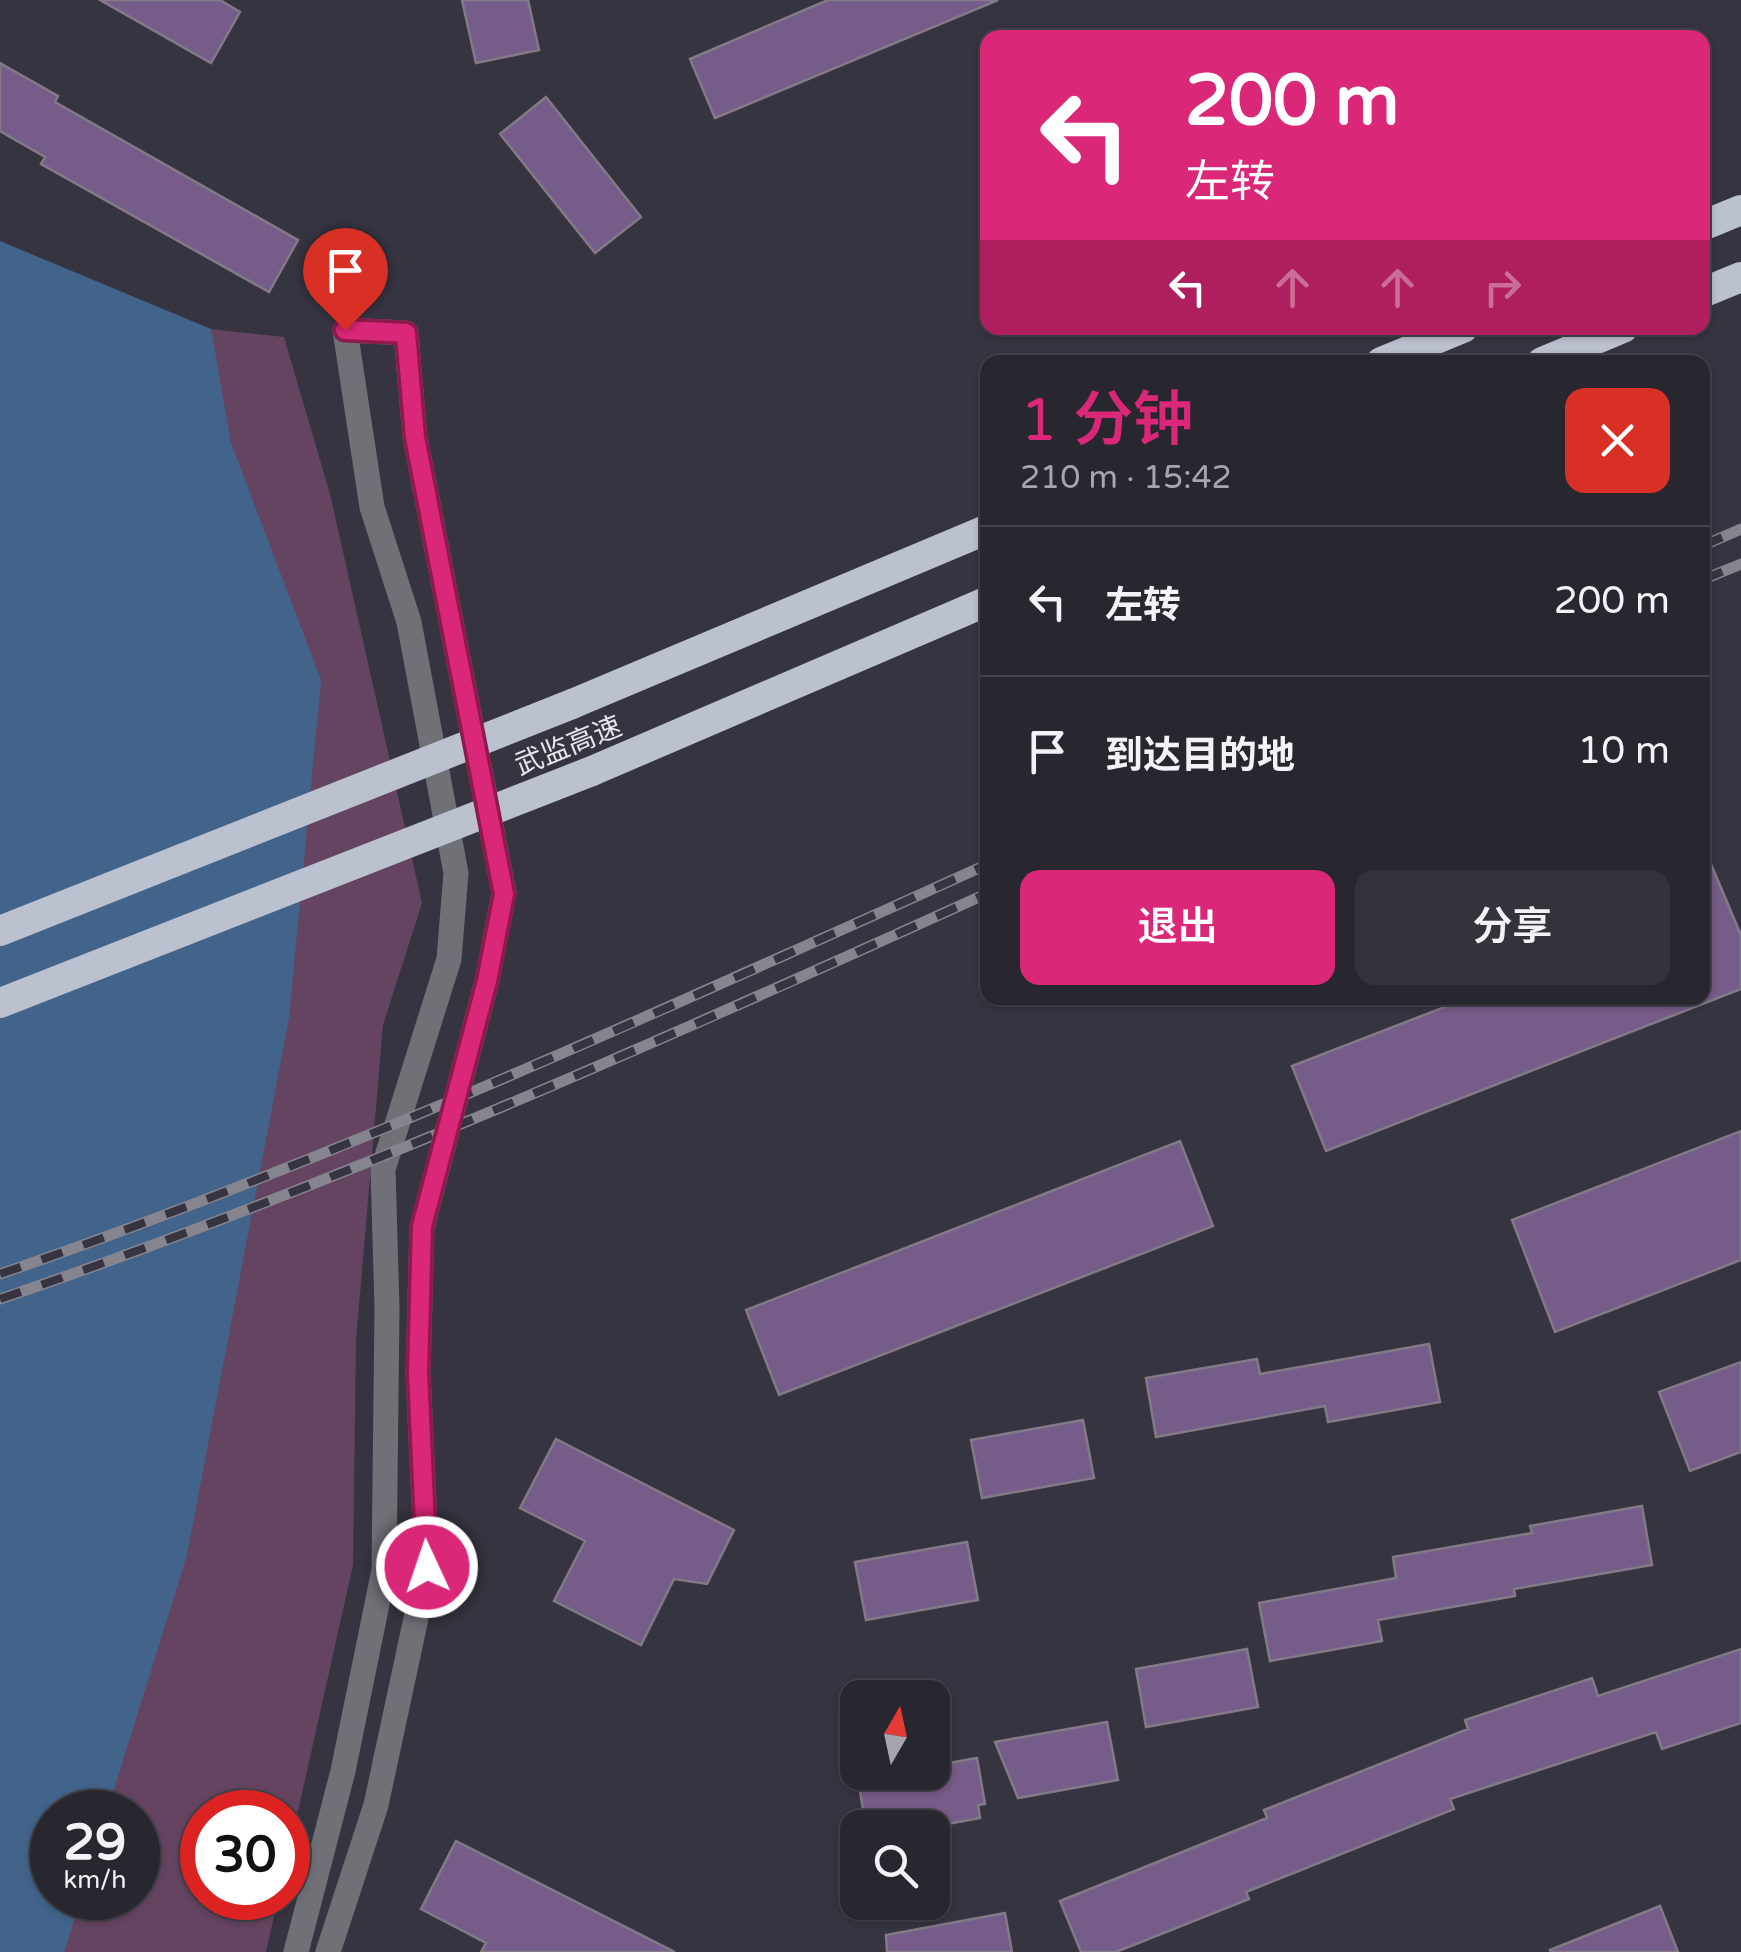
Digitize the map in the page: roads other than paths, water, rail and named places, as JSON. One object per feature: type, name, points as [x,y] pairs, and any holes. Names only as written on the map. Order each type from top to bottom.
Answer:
[{"type":"highway","points":[[1710,223],[1741,210]]},
{"type":"highway","points":[[1710,290],[1741,277]]},
{"type":"highway","points":[[1397,355],[1446,335]]},
{"type":"highway","points":[[1559,355],[1606,335]]},
{"type":"highway","name":"武监高速","points":[[0,930],[572,704],[980,532]]},
{"type":"highway","name":"武监高速","points":[[0,1003],[592,771],[980,604]]},
{"type":"street","points":[[296,1952],[343,1771],[384,1570],[384,1169],[448,959],[456,873],[409,622],[372,507],[345,330],[406,333],[415,437],[504,894],[487,981],[422,1226],[418,1373],[427,1567],[376,1806],[328,1952]]},
{"type":"water","points":[[0,241],[211,329],[231,443],[321,680],[289,1018],[187,1555],[114,1790],[30,1790],[30,1920],[74,1920],[64,1952],[0,1952]]},
{"type":"railway","points":[[1710,543],[1741,529]]},
{"type":"railway","points":[[1710,577],[1741,564]]},
{"type":"railway","points":[[0,1274],[251,1182],[498,1081],[980,868]]},
{"type":"railway","points":[[0,1299],[375,1159],[621,1056],[980,897]]}]
